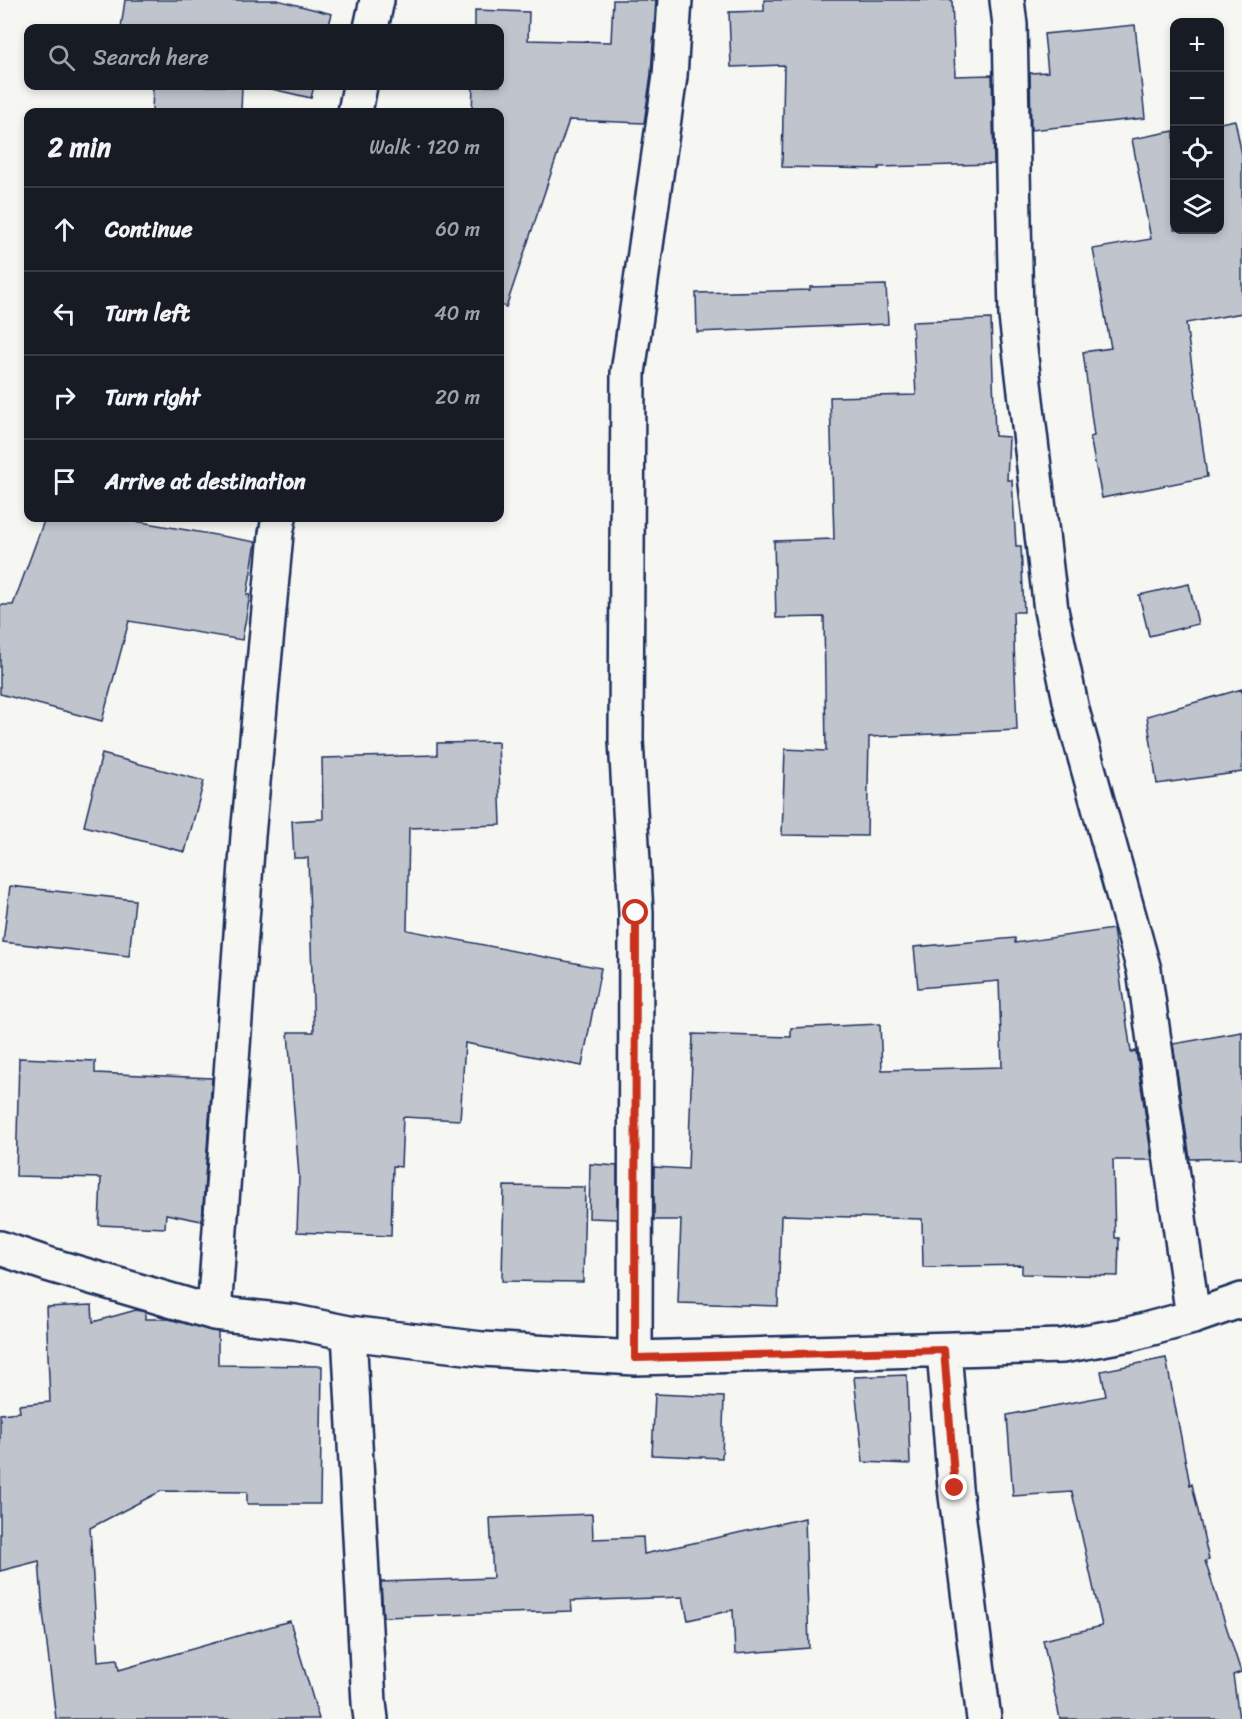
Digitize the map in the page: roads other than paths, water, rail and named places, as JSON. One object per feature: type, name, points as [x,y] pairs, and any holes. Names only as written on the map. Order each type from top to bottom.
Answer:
[{"type":"street","points":[[372,24],[376,0]]},
{"type":"street","points":[[635,1358],[636,913],[626,740],[628,372],[670,76],[675,0]]},
{"type":"street","points":[[1007,0],[1010,25],[1016,316],[1051,610],[1072,710],[1144,970],[1193,1317]]},
{"type":"street","points":[[356,108],[359,90]]},
{"type":"street","points":[[214,1313],[248,836],[278,522]]},
{"type":"street","points":[[0,1248],[46,1264],[214,1313],[295,1322],[349,1334],[482,1349],[635,1358],[1062,1346],[1130,1334],[1193,1317],[1242,1300]]},
{"type":"street","points":[[349,1334],[371,1719]]},
{"type":"street","points":[[944,1350],[955,1488],[984,1719]]}]
